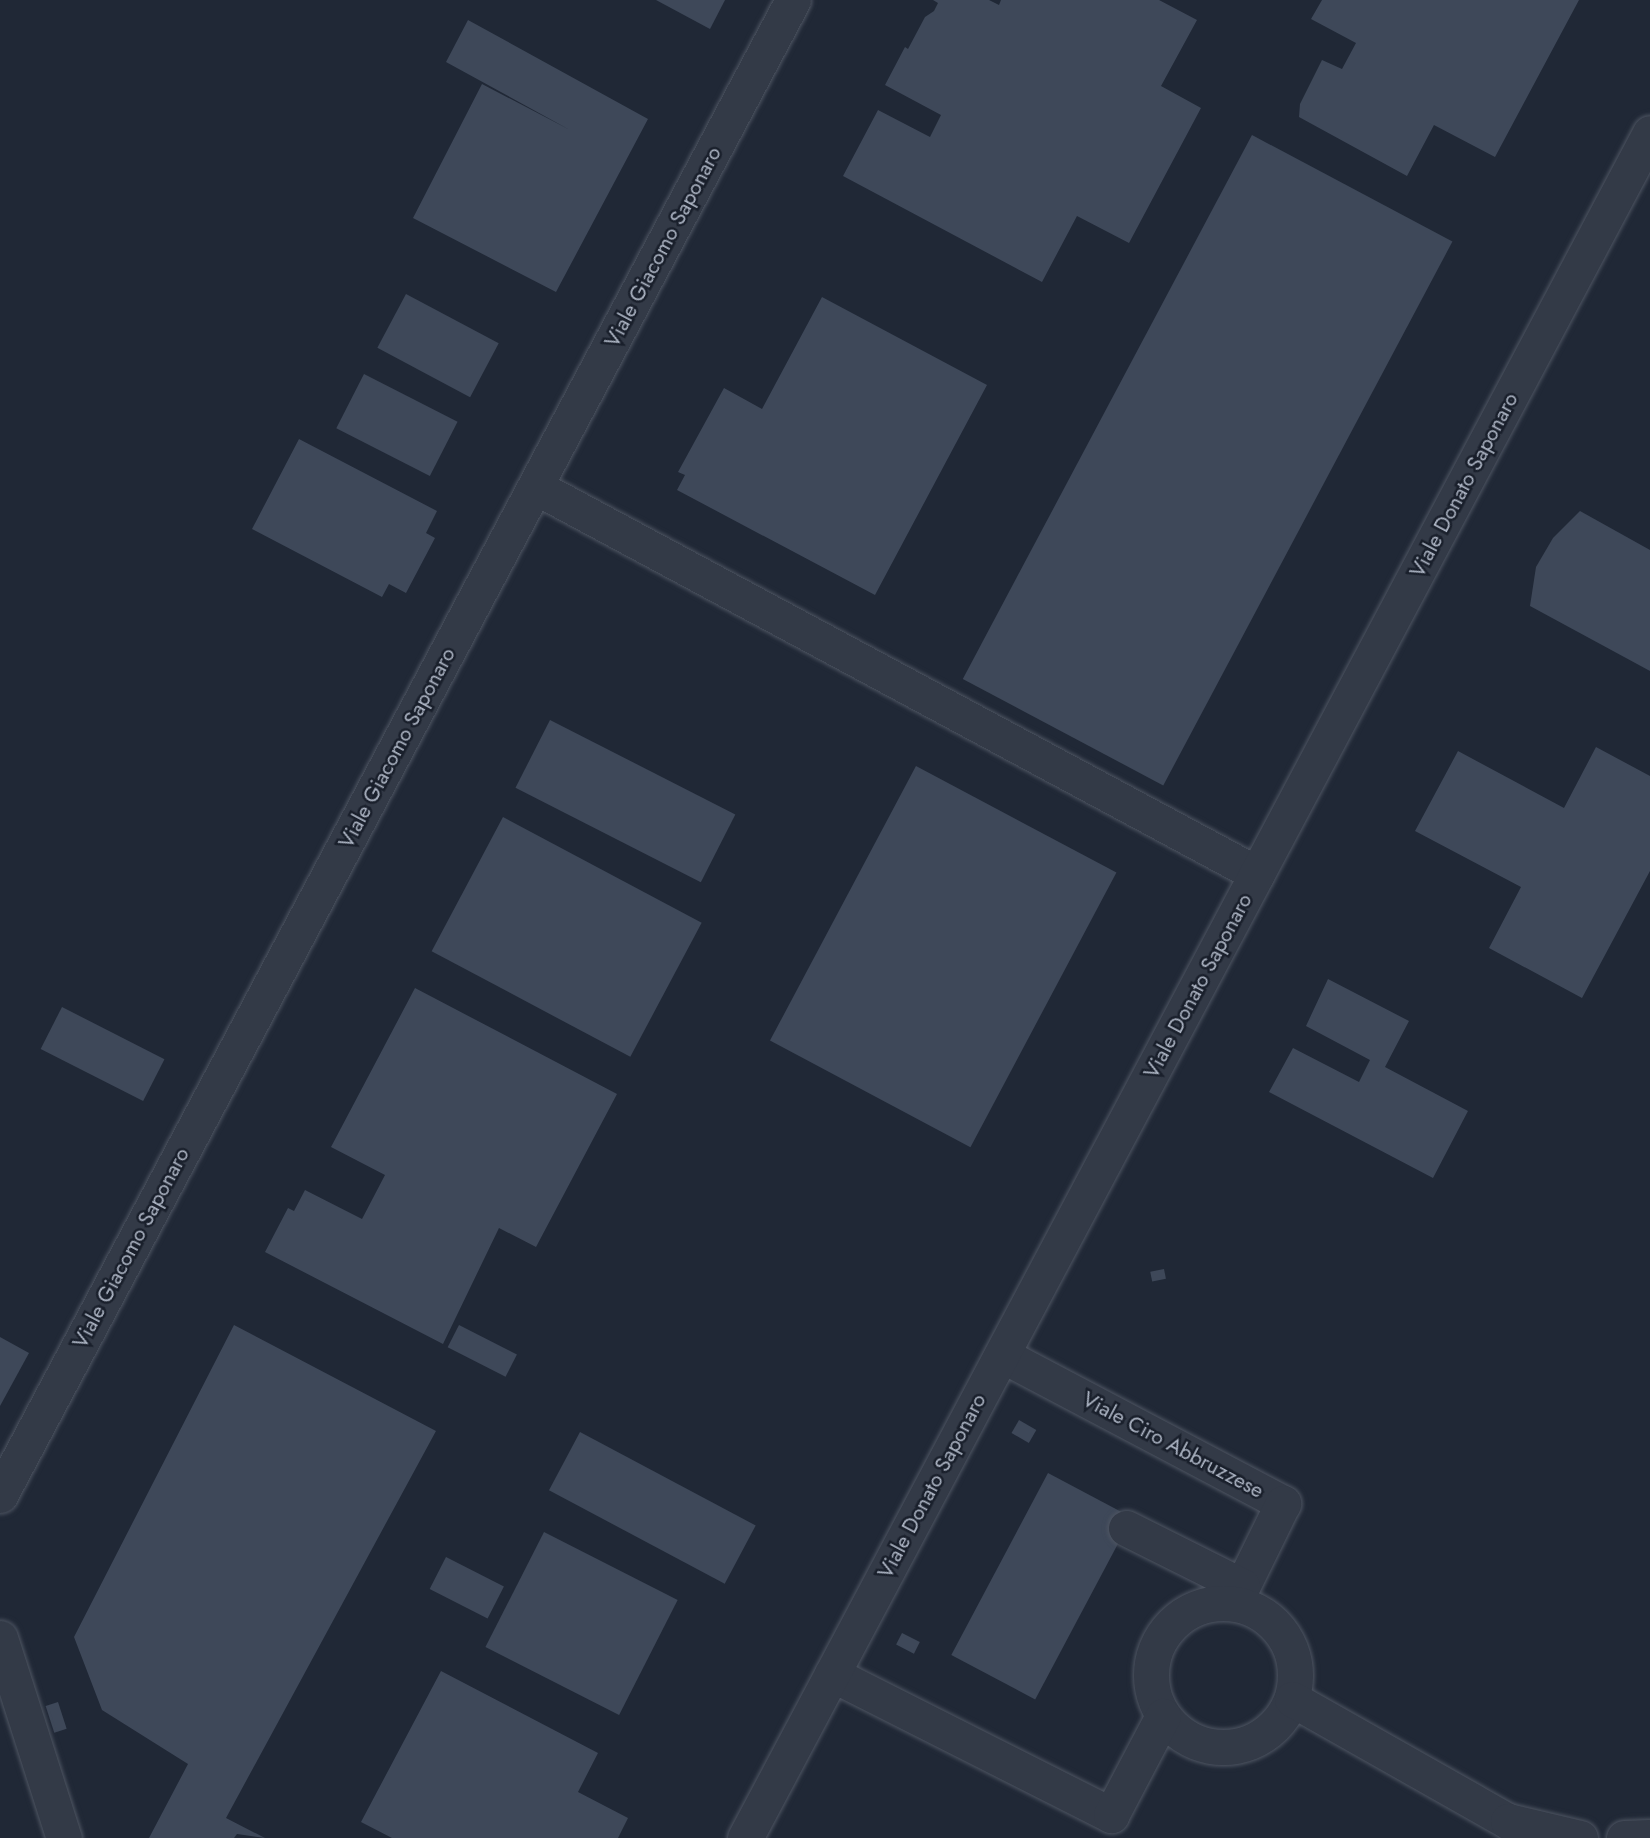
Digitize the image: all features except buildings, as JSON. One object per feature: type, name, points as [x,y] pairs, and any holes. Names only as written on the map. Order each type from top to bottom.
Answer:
[{"type":"street","name":"Viale Giacomo Saponaro","points":[[0,1495],[793,0]]},
{"type":"street","name":"Viale Donato Saponaro","points":[[745,1838],[1650,133]]},
{"type":"street","points":[[536,486],[1257,874]]},
{"type":"street","name":"Viale Ciro Abbruzzese","points":[[1002,1355],[1283,1503],[1238,1594]]},
{"type":"street","points":[[1126,1528],[1238,1594],[1286,1637],[1296,1678],[1292,1699],[1265,1735],[1244,1745],[1199,1744],[1179,1733],[1163,1716],[1153,1695],[1151,1671],[1156,1648],[1169,1627],[1188,1612],[1238,1594]]},
{"type":"street","points":[[0,1638],[64,1838]]},
{"type":"street","points":[[832,1674],[1111,1815],[1163,1716]]},
{"type":"street","points":[[1292,1699],[1519,1829],[1580,1838]]}]
